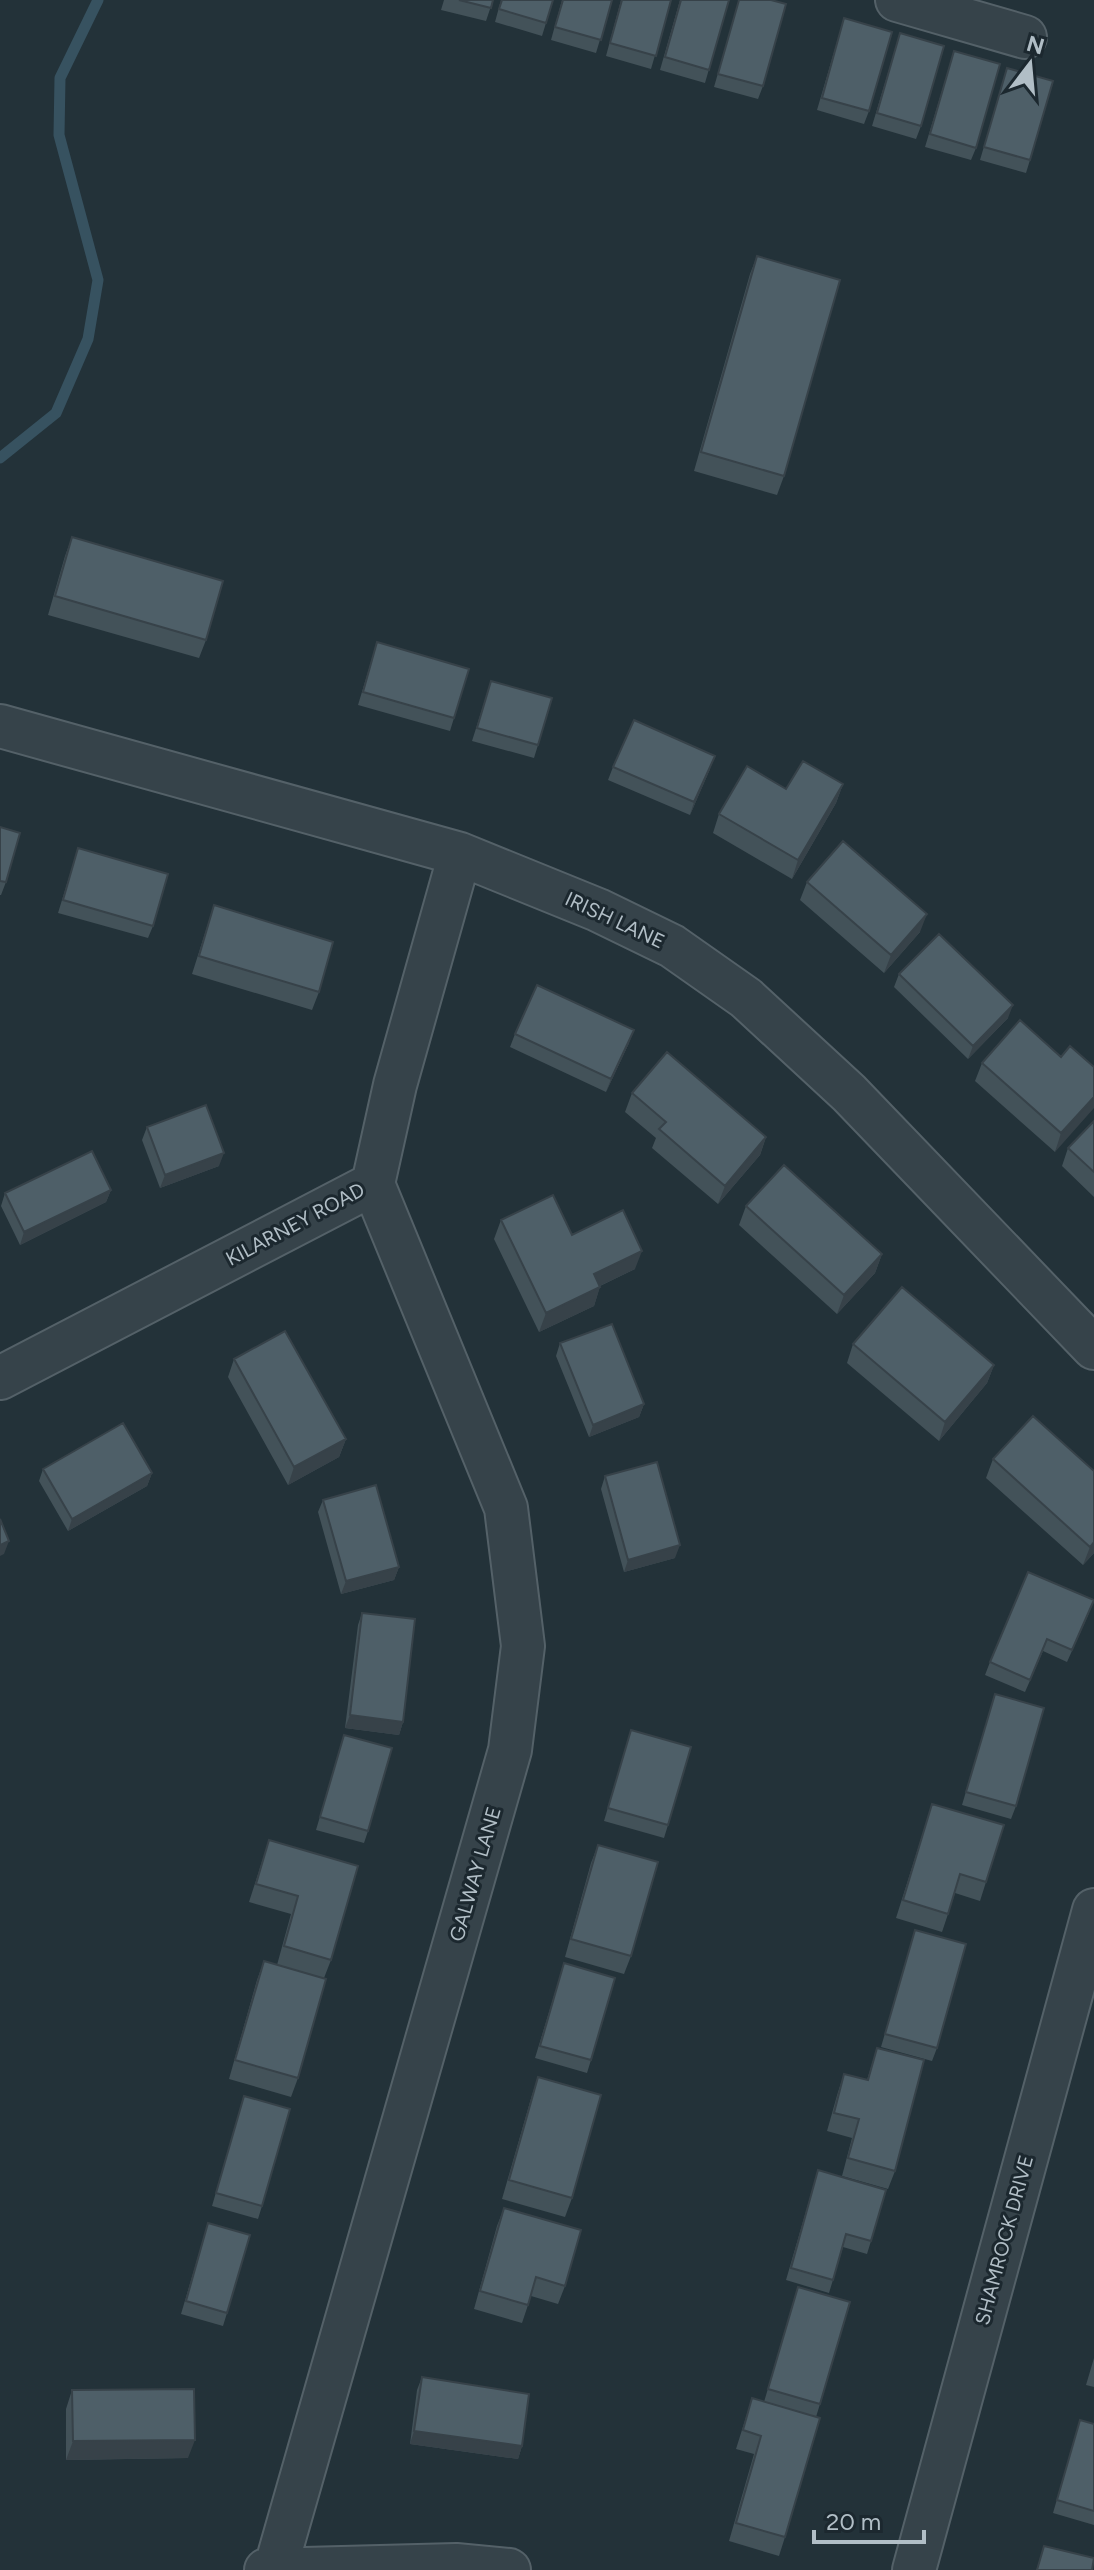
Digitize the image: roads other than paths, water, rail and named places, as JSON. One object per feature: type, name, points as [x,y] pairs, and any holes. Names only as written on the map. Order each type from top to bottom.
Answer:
[{"type":"street","points":[[897,0],[1025,37]]},
{"type":"street","name":"IRISH LANE","points":[[0,726],[460,854],[598,910],[672,946],[746,998],[849,1093],[1094,1348]]},
{"type":"street","name":"KILARNEY ROAD","points":[[0,1378],[373,1184],[395,1085],[460,854]]},
{"type":"street","name":"GALWAY LANE","points":[[275,2570],[510,1750],[523,1646],[506,1508],[373,1184]]},
{"type":"street","name":"SHAMROCK DRIVE","points":[[914,2570],[1094,1910]]},
{"type":"street","points":[[266,2570],[456,2565],[509,2570]]},
{"type":"waterway","points":[[0,458],[56,413],[88,339],[98,280],[59,135],[60,78],[98,0]]}]
